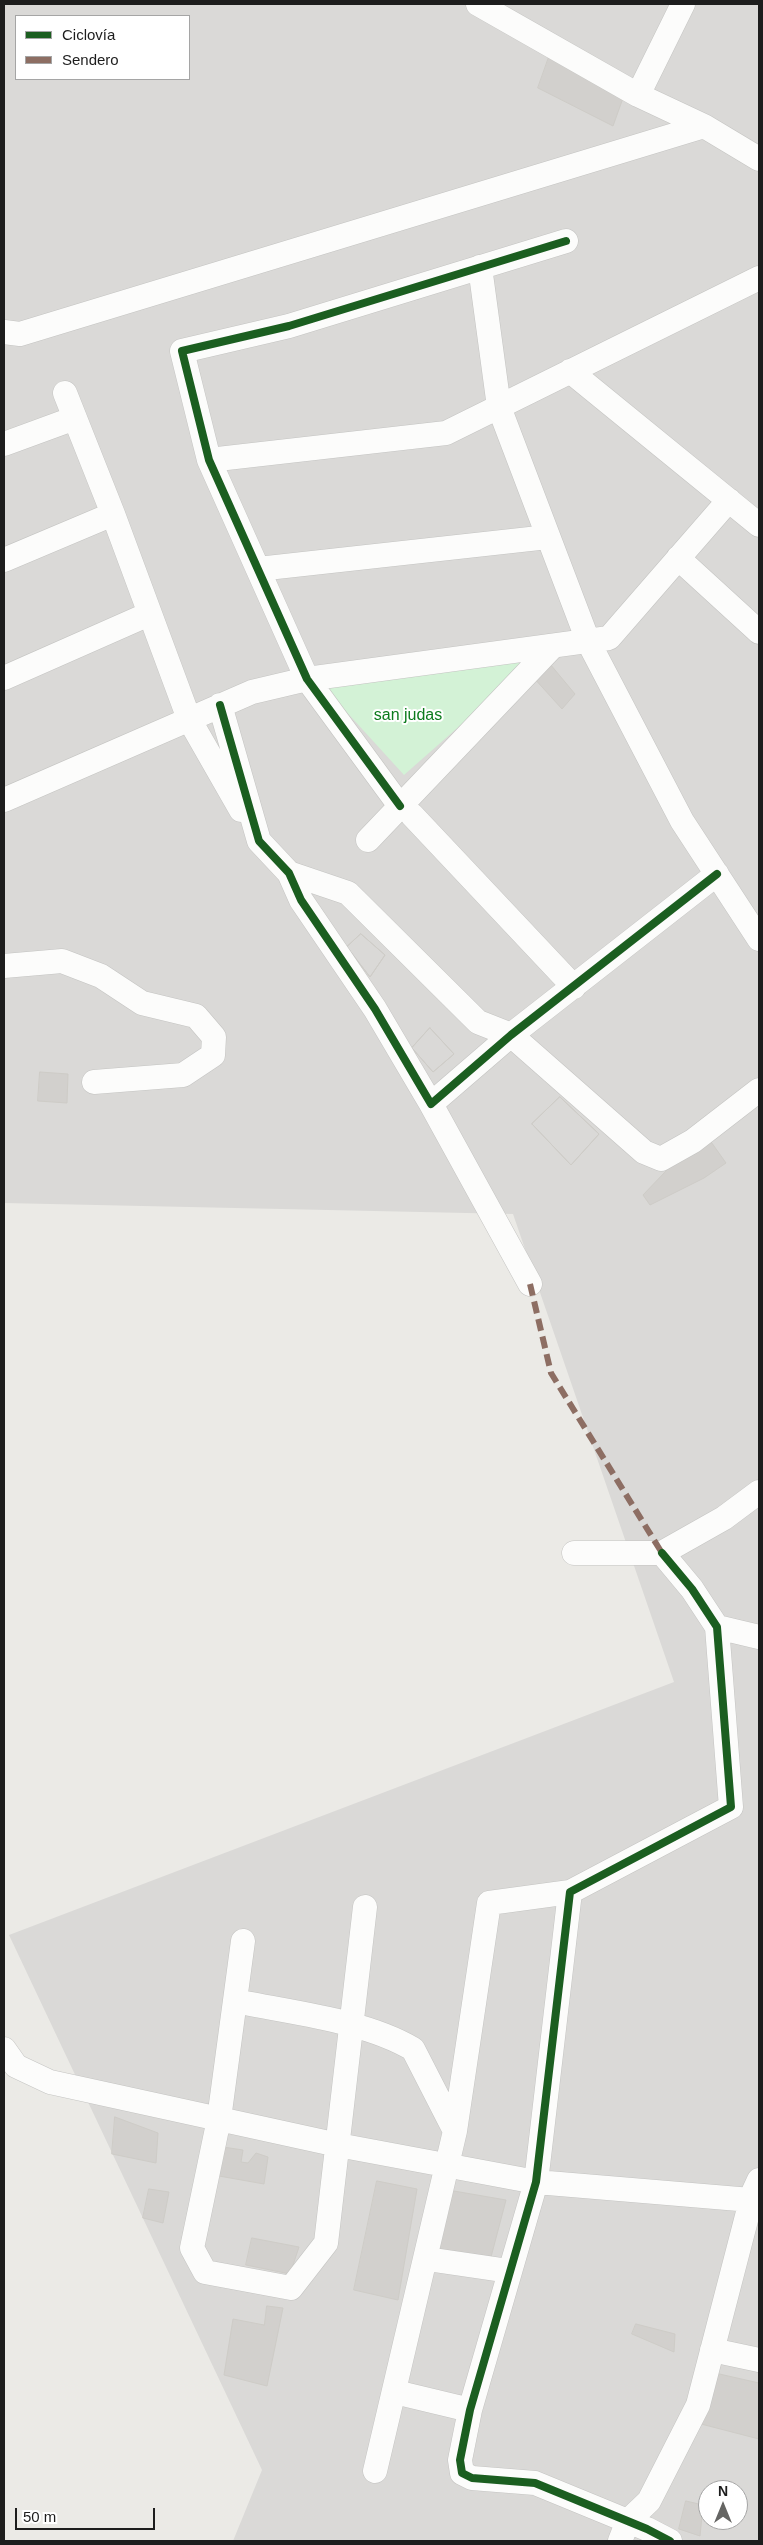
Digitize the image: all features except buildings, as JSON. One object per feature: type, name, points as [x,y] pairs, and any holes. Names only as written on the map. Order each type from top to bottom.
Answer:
[{"type":"street","points":[[478,4],[638,95],[704,126],[759,160]]},
{"type":"street","points":[[638,95],[683,4]]},
{"type":"street","points":[[4,332],[20,334],[704,126]]},
{"type":"street","points":[[566,241],[289,326],[182,351],[209,460],[307,679],[406,810],[574,987]]},
{"type":"street","points":[[480,267],[498,407],[588,641],[682,821],[759,939]]},
{"type":"street","points":[[209,460],[446,433],[759,278]]},
{"type":"street","points":[[570,372],[759,525]]},
{"type":"street","points":[[65,393],[113,514],[189,719],[258,841],[289,873],[301,900],[375,1009],[431,1104],[530,1284]]},
{"type":"street","points":[[4,444],[75,418]]},
{"type":"street","points":[[4,800],[252,692],[307,679],[609,638],[728,500]]},
{"type":"street","points":[[4,560],[113,514]]},
{"type":"street","points":[[258,569],[548,537]]},
{"type":"street","points":[[678,558],[759,632]]},
{"type":"street","points":[[4,678],[149,614]]},
{"type":"street","points":[[368,840],[406,810],[553,646]]},
{"type":"street","points":[[220,705],[258,841]]},
{"type":"street","points":[[289,873],[348,894],[478,1022],[511,1035],[644,1152],[661,1159],[693,1141],[759,1090]]},
{"type":"street","points":[[431,1104],[511,1035],[716,874]]},
{"type":"street","points":[[4,966],[62,961],[101,976],[142,1003],[196,1016],[214,1037],[213,1054],[184,1075],[94,1082]]},
{"type":"street","points":[[574,1553],[662,1553],[724,1518],[759,1492]]},
{"type":"street","points":[[375,2471],[427,2259],[455,2131],[489,1903],[570,1892],[731,1807],[717,1627],[692,1589],[662,1553]]},
{"type":"street","points":[[717,1627],[759,1636]]},
{"type":"street","points":[[570,1892],[536,2182],[470,2410],[460,2460],[462,2473],[472,2478],[535,2483],[634,2533],[670,2541]]},
{"type":"street","points":[[243,1941],[219,2119],[192,2248],[205,2272],[291,2288],[326,2243],[365,1907]]},
{"type":"street","points":[[236,2001],[352,2025],[403,2042],[414,2049],[455,2131]]},
{"type":"street","points":[[4,2049],[16,2066],[50,2082],[338,2145],[448,2164],[536,2182],[756,2192],[698,2405],[634,2533]]},
{"type":"street","points":[[427,2259],[509,2271]]},
{"type":"street","points":[[712,2350],[759,2360]]},
{"type":"street","points":[[395,2392],[470,2410]]},
{"type":"shaded area","points":[[4,4],[759,4],[759,2541],[233,2541],[262,2470],[9,1935],[674,1682],[513,1214],[4,1203]]},
{"type":"green space","name":"san judas","points":[[548,648],[404,775],[322,685]]},
{"type":"marked path","points":[[530,1284],[551,1373],[662,1553]]},
{"type":"cycle path","points":[[400,806],[307,679],[209,460],[182,351],[289,326],[566,241]]},
{"type":"cycle path","points":[[220,705],[259,841],[289,873],[301,900],[375,1009],[431,1104],[511,1035],[717,874]]},
{"type":"cycle path","points":[[662,1553],[692,1589],[717,1627],[731,1807],[570,1892],[536,2182],[470,2410],[460,2460],[462,2473],[472,2478],[535,2483],[647,2529],[670,2541]]}]
